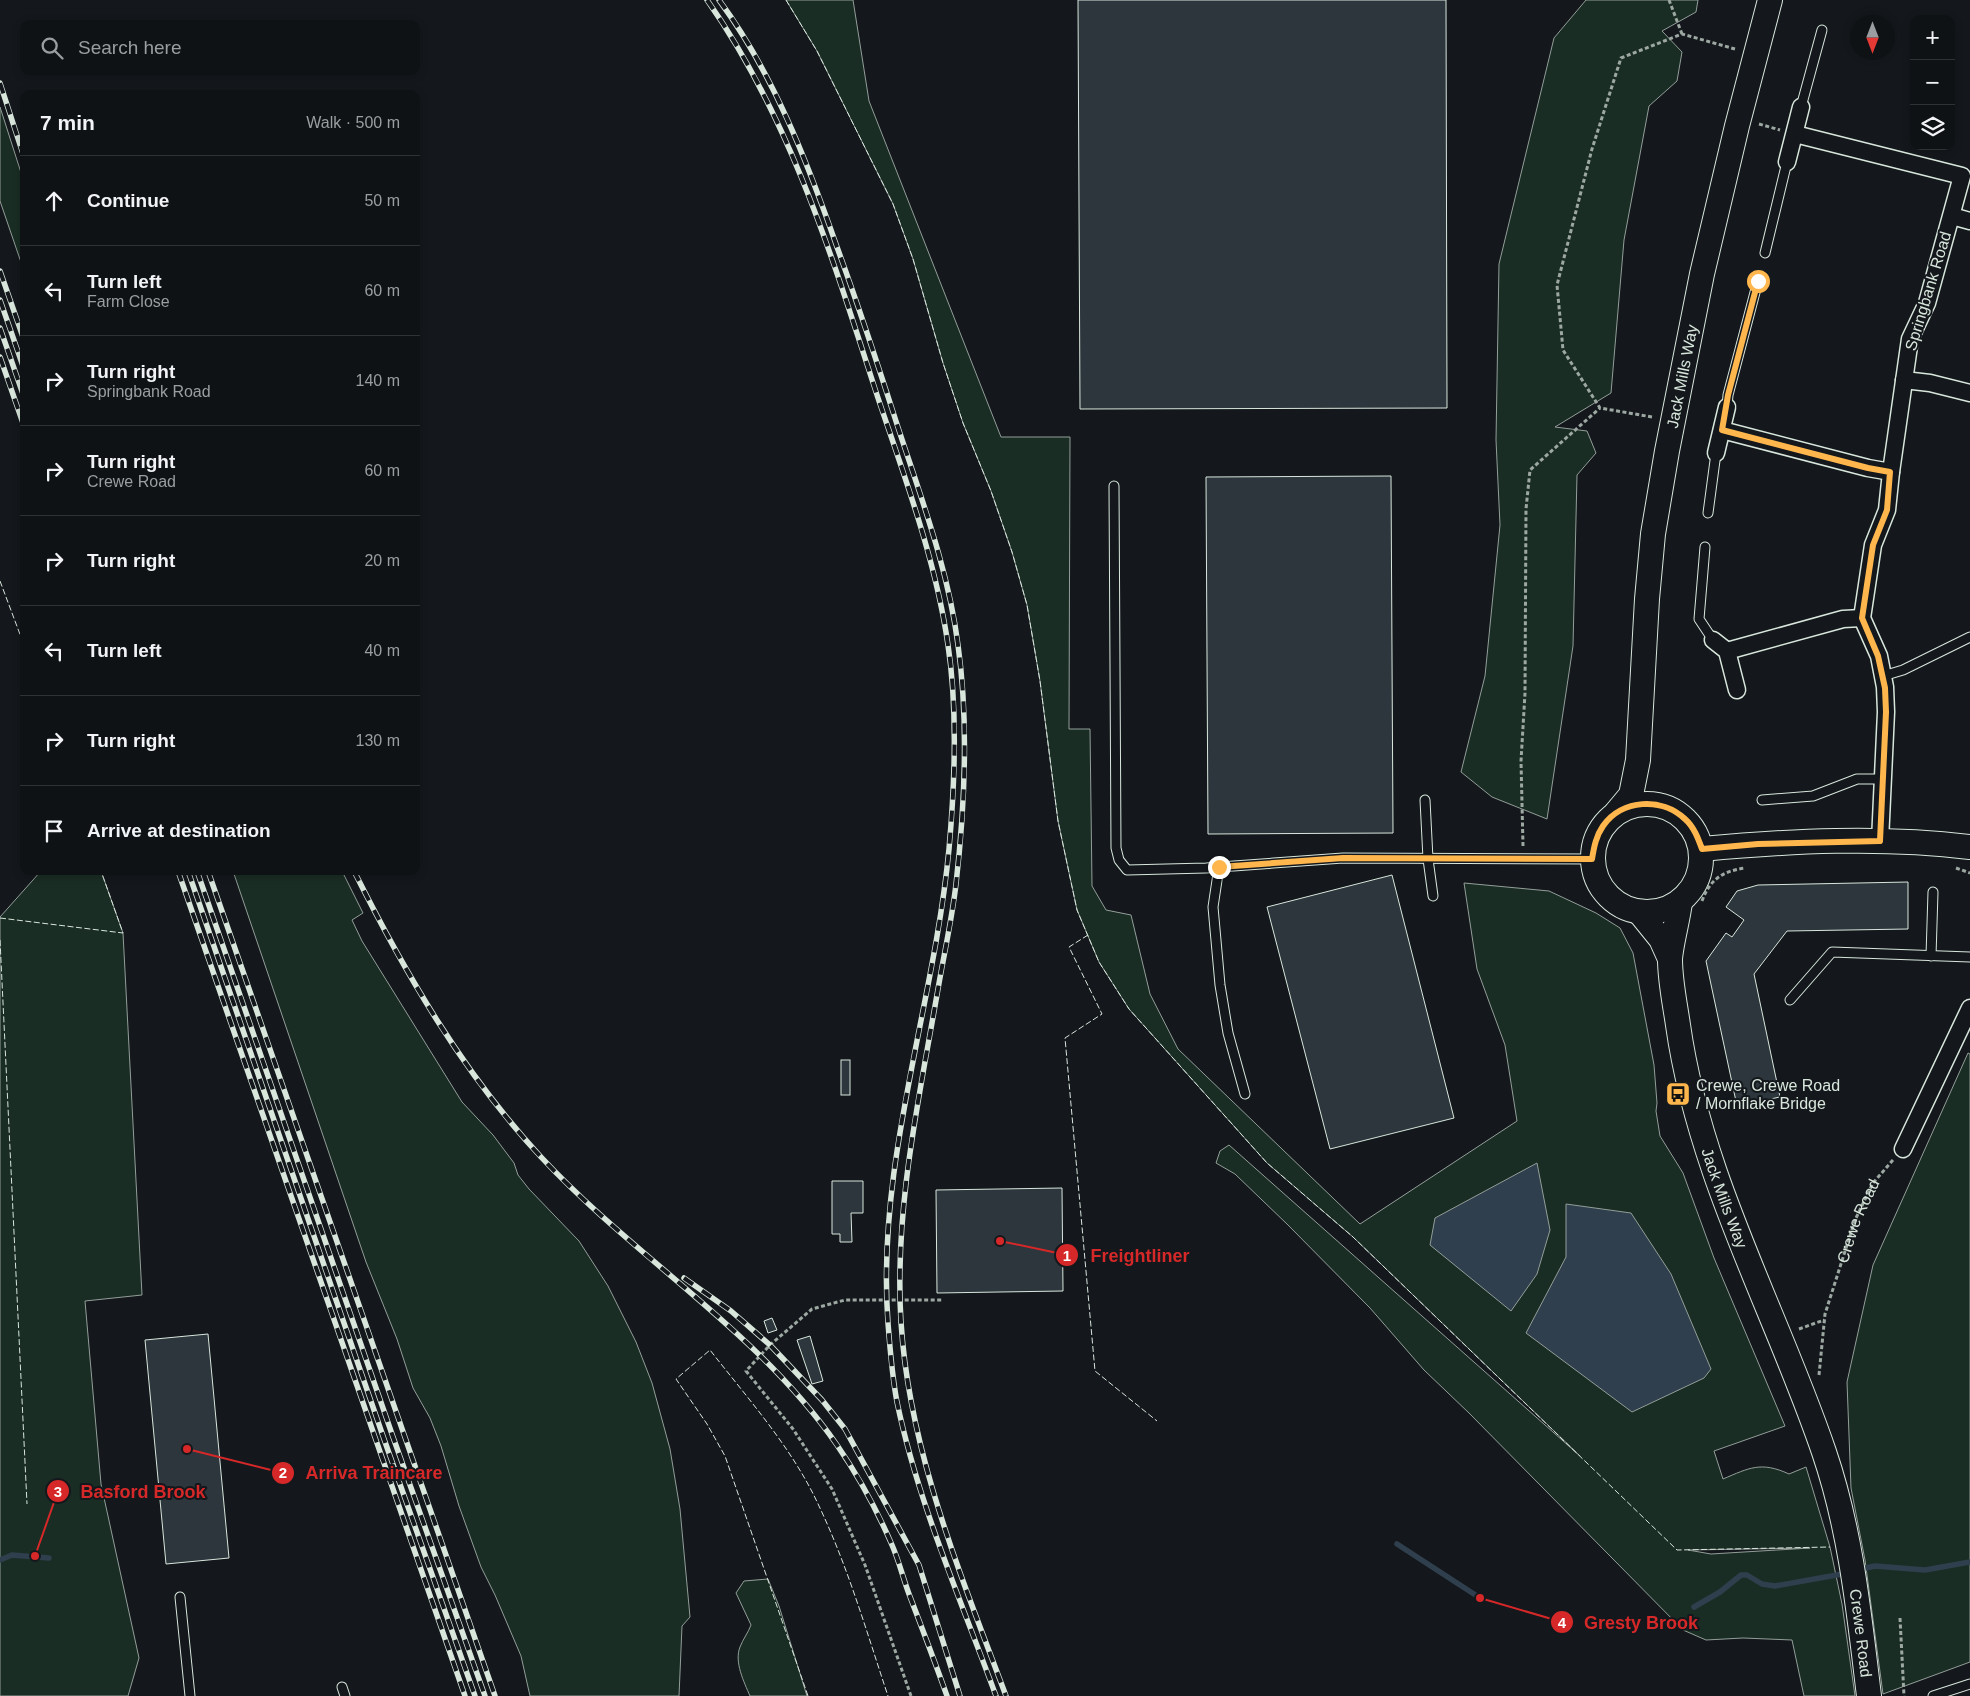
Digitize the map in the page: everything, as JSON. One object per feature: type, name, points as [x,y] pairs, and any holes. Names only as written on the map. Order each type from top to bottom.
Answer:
[{"type":"main road","name":"Jack Mills Way","points":[[1616,813],[1631,795],[1638,760],[1647,599],[1653,534],[1672,421],[1702,274],[1770,0]]},
{"type":"main road","name":"Jack Mills Way","points":[[1638,760],[1649,793],[1656,804]]},
{"type":"main road","points":[[1656,804],[1672,809],[1686,819],[1696,833],[1702,849],[1701,869],[1690,903],[1661,911],[1640,913],[1622,907],[1606,895],[1596,878],[1592,859],[1595,841],[1603,825],[1616,813],[1635,805],[1656,804]]},
{"type":"main road","points":[[1702,849],[1758,844],[1880,841],[1970,847]]},
{"type":"main road","name":"Jack Mills Way","points":[[1670,959],[1690,903]]},
{"type":"main road","name":"Jack Mills Way","points":[[1640,913],[1661,940],[1670,959],[1675,1007],[1686,1075],[1714,1169],[1745,1252],[1815,1426]]},
{"type":"main road","name":"Crewe Road","points":[[1815,1426],[1839,1502],[1854,1570],[1869,1696]]},
{"type":"street","points":[[1787,162],[1802,107]]},
{"type":"street","name":"Springbank Road","points":[[1795,134],[1962,176],[1927,303],[1910,339],[1890,472],[1887,510],[1873,545],[1862,618]]},
{"type":"street","points":[[1952,216],[1970,221]]},
{"type":"street","points":[[1904,380],[1930,383],[1970,393]]},
{"type":"street","points":[[1716,453],[1727,407]]},
{"type":"street","points":[[1722,430],[1890,472]]},
{"type":"street","points":[[1727,650],[1843,620],[1862,618],[1878,656],[1883,676],[1886,712],[1881,779],[1880,841]]},
{"type":"street","points":[[1713,640],[1727,650],[1736,690]]},
{"type":"street","points":[[1903,1148],[1970,1008]]},
{"type":"lane","points":[[1802,107],[1822,30]]},
{"type":"lane","points":[[1765,253],[1787,162]]},
{"type":"lane","points":[[1727,407],[1728,395],[1758,281]]},
{"type":"lane","points":[[1708,513],[1716,453]]},
{"type":"lane","points":[[1114,486],[1116,839],[1118,860],[1127,870],[1148,871],[1343,858],[1592,859]]},
{"type":"lane","points":[[1705,547],[1699,618],[1713,640]]},
{"type":"lane","points":[[1883,676],[1903,670],[1970,637]]},
{"type":"lane","points":[[1762,800],[1813,796],[1857,778],[1881,779]]},
{"type":"lane","points":[[1425,800],[1428,859],[1433,896]]},
{"type":"lane","points":[[1219,867],[1213,907],[1220,984],[1228,1033],[1245,1094]]},
{"type":"lane","points":[[1931,956],[1933,892]]},
{"type":"lane","points":[[1790,1000],[1832,952],[1970,957]]},
{"type":"lane","points":[[180,1598],[190,1696]]},
{"type":"lane","points":[[1933,1696],[1970,1684]]},
{"type":"path","points":[[1669,0],[1682,34]]},
{"type":"path","points":[[1672,421],[1600,408],[1562,350],[1557,286],[1592,149],[1621,58],[1682,34],[1756,55]]},
{"type":"path","points":[[1739,119],[1795,134]]},
{"type":"path","points":[[1523,859],[1521,760],[1525,693],[1526,510],[1530,470],[1600,408]]},
{"type":"path","points":[[1953,867],[1970,873]]},
{"type":"path","points":[[1690,903],[1729,870],[1748,868]]},
{"type":"path","name":"Crewe Road","points":[[1820,1383],[1818,1374],[1824,1320],[1855,1220],[1873,1183],[1903,1148]]},
{"type":"path","points":[[911,1696],[865,1565],[832,1489],[793,1429],[746,1371],[770,1345],[812,1309],[845,1300],[943,1300]]},
{"type":"path","points":[[1793,1322],[1797,1330],[1824,1320]]},
{"type":"path","points":[[1814,1366],[1818,1374]]},
{"type":"path","points":[[1900,1618],[1904,1696]]},
{"type":"green space","points":[[786,0],[853,0],[869,101],[1001,437],[1070,437],[1069,729],[1090,729],[1092,886],[1106,910],[1131,915],[1150,994],[1178,1049],[1360,1224],[1517,1121],[1505,1045],[1477,969],[1464,883],[1549,891],[1596,913],[1620,928],[1633,953],[1654,1065],[1656,1111],[1660,1136],[1683,1173],[1714,1258],[1785,1426],[1714,1451],[1723,1479],[1748,1469],[1763,1467],[1789,1474],[1806,1467],[1830,1547],[1842,1604],[1855,1696],[1804,1696],[1792,1640],[1743,1638],[1706,1640],[1683,1630],[1469,1413],[1424,1370],[1370,1308],[1288,1225],[1235,1174],[1216,1163],[1220,1151],[1229,1145],[1580,1456],[1353,1237],[1267,1163],[1129,1009],[1099,962],[1077,910],[1058,821],[1040,681],[1027,605],[1012,552],[991,491],[963,423],[943,363],[913,259],[893,204],[817,51]],"holes":[[[1810,1548],[1711,1554],[1688,1550]]]},
{"type":"green space","points":[[1586,0],[1698,0],[1696,12],[1662,31],[1682,52],[1677,81],[1649,106],[1624,240],[1611,393],[1555,427],[1587,431],[1596,453],[1577,475],[1573,646],[1547,819],[1492,797],[1461,772],[1485,676],[1500,525],[1496,440],[1499,264],[1554,38]]},
{"type":"green space","points":[[0,107],[20,170],[20,259],[0,201]]},
{"type":"green space","points":[[37,875],[102,875],[123,933],[142,1295],[85,1301],[101,1484],[139,1658],[128,1696],[0,1696],[0,917]]},
{"type":"green space","points":[[234,875],[344,875],[363,913],[352,920],[362,941],[462,1102],[493,1135],[514,1163],[518,1175],[529,1189],[579,1241],[608,1286],[636,1342],[652,1383],[670,1449],[680,1509],[690,1617],[682,1626],[679,1696],[530,1696],[521,1656],[481,1567],[459,1506],[441,1446],[430,1418],[413,1388],[397,1339],[366,1262]]},
{"type":"green space","points":[[1968,1053],[1970,1054],[1970,1662],[1883,1694],[1865,1560],[1851,1488],[1847,1382],[1873,1265]]},
{"type":"green space","points":[[768,1579],[779,1606],[807,1696],[750,1696],[743,1678],[738,1653],[751,1625],[736,1593],[744,1581]]},
{"type":"water","points":[[1537,1163],[1550,1230],[1537,1274],[1511,1311],[1430,1245],[1435,1218]]},
{"type":"water","points":[[1566,1204],[1631,1213],[1671,1274],[1711,1369],[1704,1378],[1632,1412],[1526,1333],[1566,1257]]},
{"type":"building","points":[[1078,0],[1446,0],[1447,408],[1080,409]]},
{"type":"building","points":[[1391,476],[1393,833],[1208,834],[1206,477]]},
{"type":"building","points":[[1392,875],[1454,1118],[1330,1149],[1267,907]]},
{"type":"building","points":[[1908,882],[1908,929],[1787,931],[1754,974],[1780,1097],[1737,1106],[1706,961],[1726,933],[1732,937],[1744,920],[1726,907],[1737,891],[1758,885]]},
{"type":"building","points":[[841,1060],[850,1060],[850,1095],[841,1095]]},
{"type":"building","points":[[832,1181],[863,1181],[863,1213],[851,1213],[852,1242],[840,1242],[840,1234],[832,1234]]},
{"type":"building","points":[[1062,1188],[1063,1291],[937,1293],[936,1190]]},
{"type":"building","points":[[772,1318],[777,1330],[768,1333],[764,1321]]},
{"type":"building","points":[[208,1334],[229,1558],[166,1564],[145,1340]]},
{"type":"building","points":[[810,1336],[823,1381],[812,1384],[797,1340]]},
{"type":"waterway","points":[[1397,1544],[1480,1598]]},
{"type":"waterway","points":[[0,1560],[12,1555],[49,1558]]},
{"type":"waterway","points":[[1857,1570],[1875,1566],[1925,1570],[1970,1562]]},
{"type":"waterway","points":[[1694,1607],[1720,1592],[1741,1575],[1747,1575],[1762,1584],[1775,1586],[1848,1573]]},
{"type":"railway","points":[[707,0],[737,46],[763,93],[807,192],[844,294],[909,489],[928,551],[943,614],[951,670],[954,721],[951,824],[942,908],[908,1085],[890,1203],[887,1263],[888,1323],[892,1372],[897,1402],[916,1477],[941,1551],[996,1696]]},
{"type":"railway","points":[[719,0],[756,57],[787,119],[814,182],[859,310],[940,557],[958,645],[965,735],[962,824],[952,910],[910,1154],[901,1238],[901,1322],[914,1418],[926,1466],[955,1559],[1006,1696]]},
{"type":"railway","points":[[0,83],[20,145]]},
{"type":"railway","points":[[0,271],[20,328]]},
{"type":"railway","points":[[0,300],[20,358]]},
{"type":"railway","points":[[0,328],[20,386]]},
{"type":"railway","points":[[0,357],[20,414]]},
{"type":"railway","points":[[179,875],[465,1696]]},
{"type":"railway","points":[[189,875],[384,1439],[475,1696]]},
{"type":"railway","points":[[198,875],[485,1696]]},
{"type":"railway","points":[[209,875],[495,1696]]},
{"type":"railway","points":[[356,875],[394,947],[437,1021],[486,1091],[513,1125],[577,1194],[695,1296],[771,1366],[805,1404],[837,1445],[867,1494],[892,1545],[947,1696]]},
{"type":"railway","points":[[684,1278],[731,1311],[770,1345],[822,1400],[845,1429],[919,1565],[960,1696]]},
{"type":"fence","points":[[786,0],[817,51],[893,204],[913,259],[943,363],[963,423],[991,491],[1012,552],[1027,605],[1040,681],[1058,821],[1077,910],[1099,962],[1129,1009],[1267,1163],[1353,1237],[1677,1550],[1830,1547]]},
{"type":"fence","points":[[0,581],[20,634]]},
{"type":"fence","points":[[0,918],[123,933],[102,875]]},
{"type":"fence","points":[[1088,935],[1069,947],[1102,1014],[1065,1038],[1095,1371],[1157,1421]]},
{"type":"fence","points":[[0,940],[27,1504]]},
{"type":"fence","points":[[808,1696],[725,1456],[707,1424],[676,1379],[710,1350],[783,1445],[819,1506],[848,1576],[888,1696]]},
{"type":"place","name":"Crewe, Crewe Road / Mornflake Bridge","points":[[1678,1094]]},
{"type":"place","name":"Freightliner","points":[[1000,1241]]},
{"type":"place","name":"Arriva Traincare","points":[[187,1449]]},
{"type":"place","name":"Basford Brook","points":[[35,1556]]},
{"type":"place","name":"Gresty Brook","points":[[1480,1598]]},
{"type":"route","points":[[1219,867],[1343,858],[1592,859],[1595,841],[1603,825],[1616,813],[1635,805],[1656,804],[1672,809],[1686,819],[1696,833],[1702,849],[1758,844],[1880,841],[1881,779],[1886,712],[1885,688],[1878,656],[1862,618],[1873,545],[1887,510],[1890,472],[1722,430],[1728,395],[1758,281]]}]
